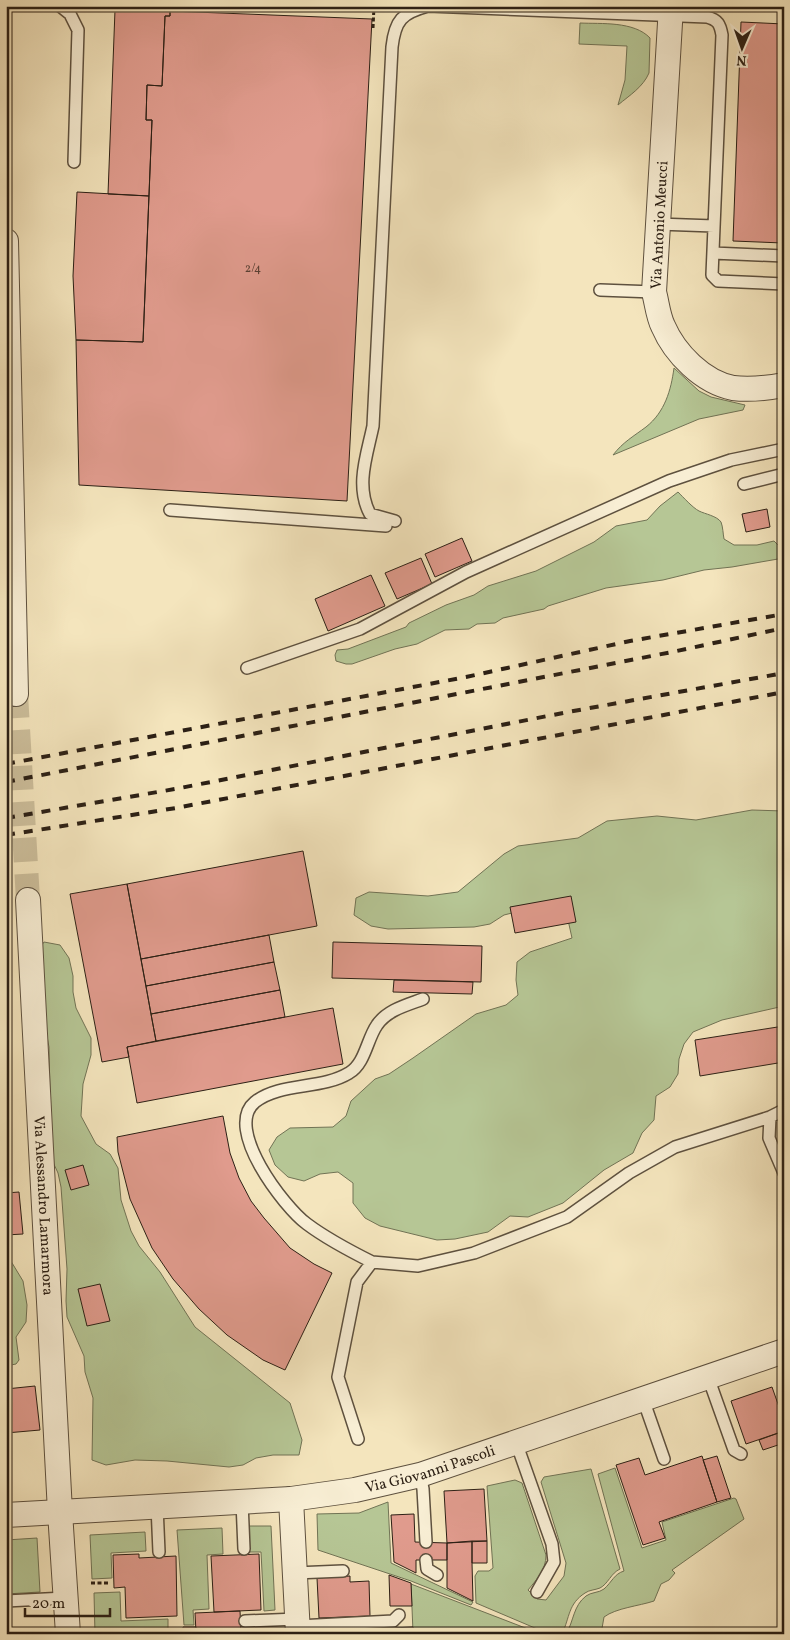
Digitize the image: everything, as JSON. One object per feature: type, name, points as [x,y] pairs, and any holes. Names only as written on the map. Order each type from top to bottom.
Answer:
[{"type":"street","name":"Via Antonio Meucci","points":[[671,11],[654,292],[662,326],[674,345],[700,373],[733,388],[752,389],[784,386]]},
{"type":"street","points":[[6,241],[16,694]]},
{"type":"street","name":"Via Alessandro Lamarmora","points":[[28,900],[68,1634]]},
{"type":"street","name":"Via Giovanni Pascoli","points":[[6,1515],[291,1499],[355,1490],[420,1476],[784,1351]]},
{"type":"street","points":[[291,1499],[298,1626]]},
{"type":"lane","points":[[60,6],[70,14],[78,30],[74,162]]},
{"type":"lane","points":[[170,510],[390,524],[370,514],[364,502],[362,483],[373,426],[394,29],[404,16],[415,10],[428,6],[671,11],[707,16],[716,20],[720,25],[722,35],[712,275],[718,281],[784,284]]},
{"type":"lane","points":[[658,224],[714,226]]},
{"type":"lane","points":[[713,253],[784,256]]},
{"type":"lane","points":[[600,290],[654,292]]},
{"type":"lane","points":[[247,668],[360,629],[466,572],[669,481],[731,460],[784,449]]},
{"type":"lane","points":[[744,484],[784,474]]},
{"type":"lane","points":[[423,999],[390,1012],[377,1024],[358,1064],[350,1072],[337,1079],[269,1094],[254,1103],[246,1116],[247,1135],[262,1172],[284,1201],[305,1223],[344,1248],[372,1262],[418,1266],[474,1253],[567,1217],[629,1173],[675,1147],[770,1117],[784,1110]]},
{"type":"lane","points":[[770,1117],[768,1138],[784,1173]]},
{"type":"lane","points":[[358,1439],[338,1377],[357,1282],[372,1262]]},
{"type":"lane","points":[[708,1376],[734,1450],[741,1454]]},
{"type":"lane","points":[[643,1399],[664,1459]]},
{"type":"lane","points":[[516,1442],[552,1544],[554,1562],[537,1592]]},
{"type":"lane","points":[[420,1476],[423,1489],[426,1542]]},
{"type":"lane","points":[[242,1502],[244,1549]]},
{"type":"lane","points":[[157,1506],[159,1552]]},
{"type":"lane","points":[[426,1560],[427,1569],[437,1575]]},
{"type":"lane","points":[[295,1573],[343,1572]]},
{"type":"lane","points":[[6,1601],[65,1598]]},
{"type":"lane","points":[[245,1621],[298,1626],[393,1621],[399,1615]]},
{"type":"green space","points":[[580,23],[617,24],[635,29],[650,38],[649,73],[640,87],[618,105],[625,80],[627,46],[579,44]]},
{"type":"green space","points":[[674,368],[699,391],[711,397],[745,405],[743,410],[699,419],[613,455],[658,415],[669,392]]},
{"type":"green space","points":[[678,492],[697,510],[721,522],[724,539],[734,545],[757,545],[774,541],[782,549],[782,555],[778,559],[704,570],[663,580],[606,588],[548,606],[544,609],[503,618],[495,623],[477,624],[469,629],[445,630],[417,644],[395,649],[352,664],[336,661],[335,655],[337,650],[348,649],[406,627],[409,623],[446,605],[474,595],[488,586],[536,571],[594,542],[616,526],[647,520],[660,506]]},
{"type":"green space","points":[[752,810],[784,811],[784,1006],[722,1020],[693,1032],[684,1044],[679,1059],[678,1074],[670,1087],[656,1096],[654,1120],[642,1133],[633,1153],[604,1170],[563,1203],[528,1217],[510,1216],[488,1232],[455,1239],[437,1240],[380,1226],[365,1218],[353,1203],[353,1183],[338,1172],[320,1174],[304,1181],[288,1177],[275,1165],[269,1150],[277,1137],[290,1128],[333,1127],[346,1116],[351,1101],[375,1079],[389,1074],[476,1014],[506,1005],[518,995],[516,980],[517,962],[530,952],[572,938],[568,920],[536,907],[504,915],[490,924],[474,927],[388,929],[371,926],[354,915],[356,898],[369,892],[428,896],[458,892],[504,854],[518,846],[578,838],[607,821],[657,816],[696,820]]},
{"type":"green space","points":[[44,942],[60,945],[69,958],[76,1008],[91,1038],[91,1055],[83,1084],[81,1116],[96,1144],[110,1154],[118,1168],[121,1200],[131,1231],[139,1246],[160,1272],[195,1327],[290,1403],[302,1440],[299,1455],[273,1455],[256,1458],[243,1465],[229,1467],[135,1460],[106,1465],[92,1460],[93,1398],[85,1372],[84,1356],[67,1317],[67,1269],[61,1187],[58,1173],[52,1160],[49,1047],[37,984],[35,955]]},
{"type":"green space","points":[[6,1253],[23,1281],[27,1305],[26,1322],[16,1337],[19,1360],[16,1364],[6,1366]]},
{"type":"green space","points":[[615,1468],[642,1548],[666,1540],[662,1522],[734,1498],[744,1519],[672,1570],[675,1573],[669,1580],[661,1584],[654,1601],[621,1609],[604,1617],[601,1634],[566,1634],[576,1609],[582,1600],[588,1595],[604,1589],[615,1576],[624,1571],[598,1474]]},
{"type":"green space","points":[[591,1469],[620,1569],[603,1586],[579,1597],[572,1606],[562,1634],[549,1634],[476,1603],[475,1576],[478,1571],[489,1571],[493,1568],[487,1486],[515,1480],[522,1483],[546,1555],[543,1570],[528,1590],[537,1599],[546,1600],[564,1576],[566,1563],[541,1482],[544,1477]]},
{"type":"green space","points":[[388,1502],[391,1563],[473,1602],[471,1605],[411,1581],[318,1550],[317,1514],[359,1513]]},
{"type":"green space","points":[[245,1526],[271,1526],[275,1610],[264,1611],[261,1552],[246,1552]]},
{"type":"green space","points":[[222,1528],[223,1554],[207,1555],[209,1609],[193,1610],[194,1625],[184,1625],[177,1530]]},
{"type":"green space","points":[[145,1532],[146,1551],[111,1553],[112,1578],[92,1579],[90,1535]]},
{"type":"green space","points":[[37,1538],[40,1592],[6,1594],[6,1540]]},
{"type":"green space","points":[[411,1584],[528,1629],[525,1634],[490,1634],[489,1629],[413,1632]]},
{"type":"green space","points":[[120,1592],[121,1621],[168,1619],[168,1634],[95,1634],[94,1593]]},
{"type":"building","points":[[115,10],[170,11],[170,16],[165,16],[162,86],[147,85],[146,120],[152,120],[149,196],[108,194]]},
{"type":"building","points":[[170,11],[372,19],[347,501],[79,485],[76,340],[143,342],[152,120],[146,120],[147,85],[162,86],[165,16],[170,16]]},
{"type":"building","points":[[741,22],[784,24],[783,243],[733,241]]},
{"type":"building","points":[[77,192],[149,196],[143,342],[76,340],[73,276]]},
{"type":"building","points":[[767,509],[770,527],[746,532],[742,514]]},
{"type":"building","points":[[462,538],[472,561],[435,577],[425,554]]},
{"type":"building","points":[[421,558],[432,584],[397,599],[385,573]]},
{"type":"building","points":[[371,575],[385,606],[328,631],[315,599]]},
{"type":"building","points":[[303,851],[317,926],[141,959],[127,884]]},
{"type":"building","points":[[127,884],[156,1041],[127,1047],[129,1057],[102,1062],[70,894]]},
{"type":"building","points":[[571,896],[576,922],[515,933],[510,907]]},
{"type":"building","points":[[269,935],[274,962],[146,986],[141,959]]},
{"type":"building","points":[[333,942],[482,946],[481,982],[332,978]]},
{"type":"building","points":[[274,962],[280,990],[151,1014],[146,986]]},
{"type":"building","points":[[394,980],[473,982],[472,994],[393,992]]},
{"type":"building","points":[[280,990],[285,1017],[156,1041],[151,1014]]},
{"type":"building","points":[[333,1008],[343,1064],[137,1103],[127,1047]]},
{"type":"building","points":[[784,1026],[784,1062],[700,1076],[695,1040]]},
{"type":"building","points":[[223,1116],[230,1153],[239,1178],[251,1201],[290,1248],[332,1273],[285,1370],[263,1360],[227,1335],[199,1309],[173,1279],[152,1248],[130,1199],[118,1152],[117,1137]]},
{"type":"building","points":[[83,1165],[89,1185],[71,1190],[65,1170]]},
{"type":"building","points":[[19,1192],[23,1234],[6,1235],[6,1193]]},
{"type":"building","points":[[100,1284],[110,1321],[87,1326],[78,1289]]},
{"type":"building","points":[[35,1386],[40,1430],[6,1433],[6,1389]]},
{"type":"building","points":[[772,1387],[784,1421],[784,1431],[746,1444],[731,1401]]},
{"type":"building","points":[[784,1431],[784,1443],[763,1450],[759,1440]]},
{"type":"building","points":[[702,1456],[717,1502],[659,1522],[665,1538],[643,1545],[616,1465],[639,1458],[645,1475]]},
{"type":"building","points":[[717,1456],[731,1498],[717,1502],[703,1460]]},
{"type":"building","points":[[484,1489],[487,1541],[447,1543],[444,1491]]},
{"type":"building","points":[[414,1514],[415,1542],[447,1543],[447,1560],[416,1560],[416,1573],[394,1562],[391,1515]]},
{"type":"building","points":[[472,1541],[473,1601],[447,1588],[447,1543]]},
{"type":"building","points":[[472,1541],[487,1541],[487,1563],[472,1563]]},
{"type":"building","points":[[139,1554],[139,1558],[176,1556],[177,1616],[126,1618],[125,1587],[114,1588],[113,1555]]},
{"type":"building","points":[[259,1554],[261,1610],[214,1612],[211,1556]]},
{"type":"building","points":[[389,1575],[411,1583],[412,1606],[390,1606]]},
{"type":"building","points":[[350,1576],[350,1582],[369,1581],[370,1616],[319,1618],[317,1578]]},
{"type":"building","points":[[240,1611],[241,1631],[196,1632],[195,1613]]},
{"type":"building","points":[[183,1627],[196,1627],[196,1634],[183,1634]]},
{"type":"building","points":[[413,1627],[413,1634],[391,1634],[391,1628]]},
{"type":"tunnel","points":[[16,694],[28,900]]},
{"type":"railway","points":[[6,764],[466,677],[630,641],[784,614]]},
{"type":"railway","points":[[6,782],[672,652],[784,628]]},
{"type":"railway","points":[[6,818],[175,789],[568,712],[784,673]]},
{"type":"railway","points":[[6,835],[176,808],[784,692]]}]
